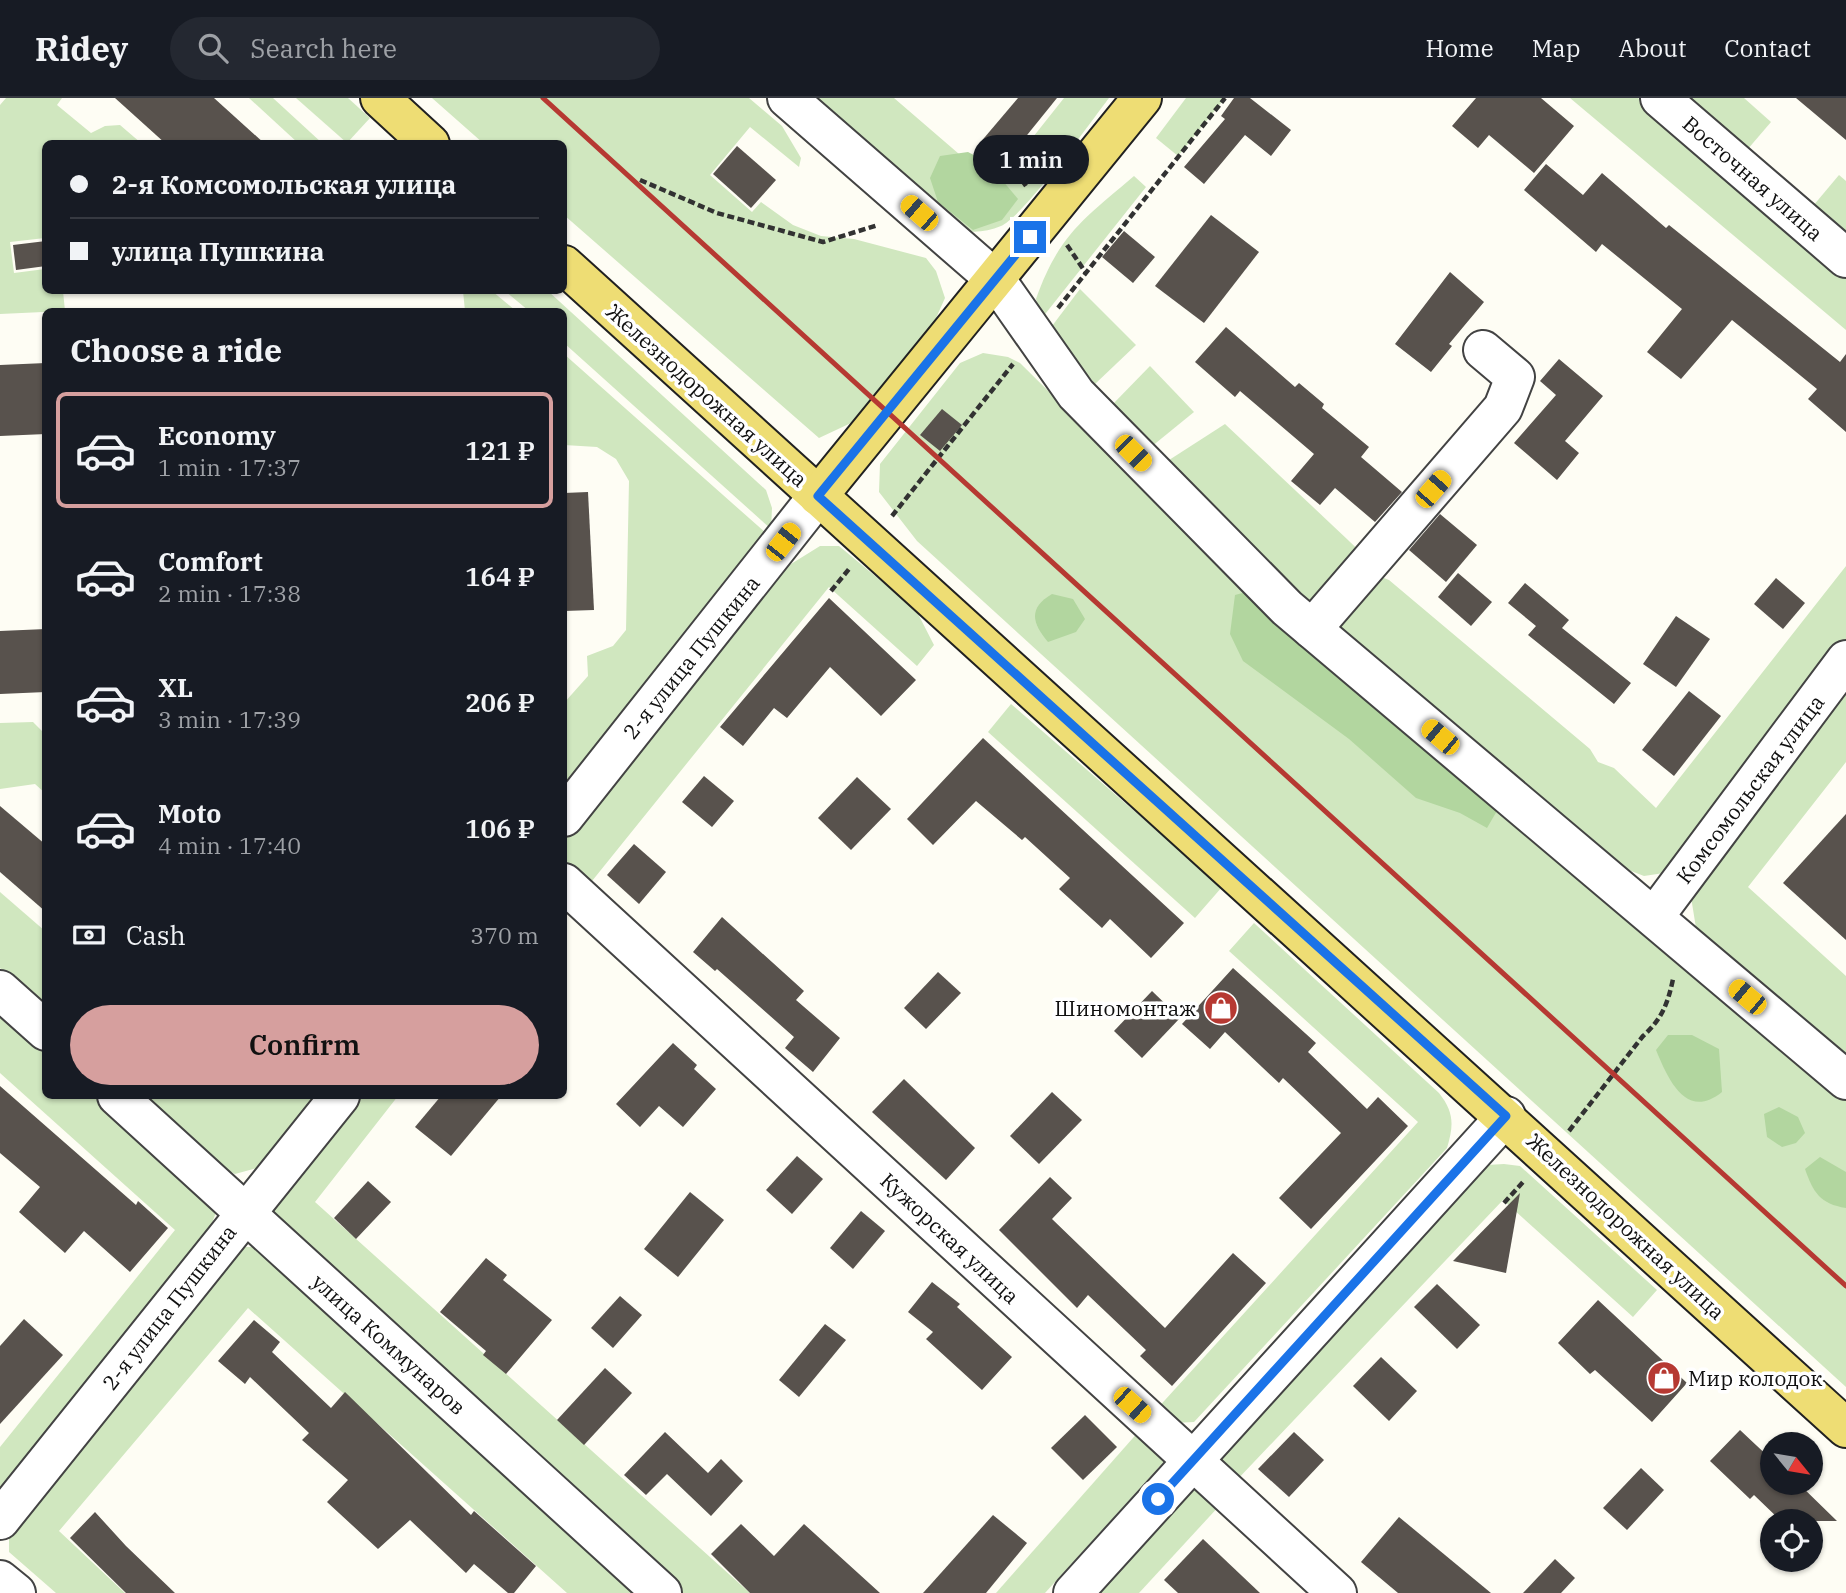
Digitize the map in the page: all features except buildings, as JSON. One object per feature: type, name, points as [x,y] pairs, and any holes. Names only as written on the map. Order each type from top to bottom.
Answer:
[{"type":"main road","points":[[380,98],[425,140]]},
{"type":"main road","points":[[818,496],[1142,98]]},
{"type":"main road","name":"Железнодорожная улица","points":[[567,268],[1506,1116],[1846,1428]]},
{"type":"street","points":[[787,98],[996,280],[1076,394],[1312,629],[1846,1080]]},
{"type":"street","name":"Восточная улица","points":[[1660,98],[1846,258]]},
{"type":"street","points":[[1312,629],[1503,408],[1515,377],[1483,350]]},
{"type":"street","name":"2-я улица Пушкина","points":[[567,813],[818,496]]},
{"type":"street","name":"Комсомольская улица","points":[[1654,917],[1846,660]]},
{"type":"street","name":"Кужорская улица","points":[[567,886],[1337,1593]]},
{"type":"street","points":[[0,990],[42,1027]]},
{"type":"street","name":"улица Коммунаров","points":[[120,1099],[662,1593]]},
{"type":"street","name":"2-я улица Пушкина","points":[[0,1520],[245,1211],[338,1099]]},
{"type":"street","points":[[1073,1593],[1506,1116]]},
{"type":"street","points":[[0,1580],[16,1593]]},
{"type":"path","points":[[640,180],[717,213],[823,242],[919,213]]},
{"type":"path","points":[[1504,1203],[1580,1119],[1643,1035],[1656,1025],[1667,1007],[1674,976],[1688,946]]},
{"type":"green space","points":[[6,98],[62,98],[57,105],[91,133],[105,126],[120,125],[138,140],[42,140],[42,238],[10,242],[14,273],[42,269],[42,294],[63,294],[65,308],[0,314],[0,105]]},
{"type":"green space","points":[[249,98],[273,98],[319,140],[295,140]]},
{"type":"green space","points":[[296,98],[348,98],[370,118],[350,140],[344,140]]},
{"type":"green space","points":[[432,98],[749,98],[782,126],[801,158],[799,167],[750,127],[710,175],[752,212],[761,202],[793,225],[821,236],[854,239],[926,258],[936,271],[945,298],[932,327],[851,423],[819,438],[567,218],[567,140],[480,140]]},
{"type":"green space","points":[[813,98],[894,98],[995,185],[1064,98],[1109,98],[1056,168],[1011,219],[990,230],[975,232],[959,230]]},
{"type":"green space","points":[[1186,98],[1225,98],[1178,156],[1156,138]]},
{"type":"green space","points":[[1570,98],[1638,98],[1846,275],[1846,330]]},
{"type":"green space","points":[[1687,98],[1744,98],[1771,122],[1747,150]]},
{"type":"green space","points":[[968,152],[987,162],[1018,199],[1002,220],[973,230],[938,202],[930,178],[940,156]]},
{"type":"green space","points":[[1839,175],[1846,181],[1846,234],[1813,206]]},
{"type":"green space","points":[[1134,176],[1146,187],[1042,318],[1036,299],[1054,258],[1075,229]]},
{"type":"green space","points":[[1080,289],[1136,345],[1095,384],[1049,330]]},
{"type":"green space","points":[[463,294],[496,294],[512,308],[465,308]]},
{"type":"green space","points":[[509,294],[551,294],[567,308],[525,308]]},
{"type":"green space","points":[[567,308],[766,490],[772,508],[771,529],[567,346]]},
{"type":"green space","points":[[983,353],[1008,357],[1020,363],[1130,472],[1846,1097],[1846,1387],[917,541],[879,492],[880,464],[960,363]]},
{"type":"green space","points":[[567,357],[767,534],[567,787],[567,700],[588,676],[587,656],[613,646],[626,630],[629,481],[616,459],[597,447],[567,445]]},
{"type":"green space","points":[[1150,366],[1194,412],[1151,447],[1113,404]]},
{"type":"green space","points":[[1225,424],[1366,557],[1319,610],[1166,462]]},
{"type":"green space","points":[[820,546],[839,546],[916,610],[934,645],[917,666],[829,587],[588,886],[567,863],[567,837],[783,569]]},
{"type":"green space","points":[[1846,566],[1846,646],[1664,873],[1644,876],[1626,869],[1332,621],[1374,574],[1389,580],[1590,749],[1598,762],[1614,768],[1656,808]]},
{"type":"green space","points":[[1250,591],[1501,804],[1487,828],[1460,813],[1416,798],[1349,739],[1243,661],[1230,634],[1235,595]]},
{"type":"green space","points":[[1052,594],[1073,599],[1085,619],[1076,632],[1048,642],[1038,628],[1035,616],[1039,605]]},
{"type":"green space","points":[[1846,683],[1846,762],[1748,887],[1846,976],[1846,1060],[1696,928],[1691,897]]},
{"type":"green space","points":[[1011,704],[1222,887],[1195,918],[988,732]]},
{"type":"green space","points":[[33,722],[42,731],[42,790],[35,784],[0,789],[0,723]]},
{"type":"green space","points":[[0,892],[42,928],[42,1006],[0,968]]},
{"type":"green space","points":[[1254,923],[1439,1093],[1448,1106],[1451,1132],[1447,1148],[1194,1422],[1174,1423],[1155,1411],[1418,1122],[1229,951]]},
{"type":"green space","points":[[0,1007],[42,1045],[42,1099],[101,1099],[215,1204],[215,1215],[206,1239],[0,1490],[0,1447],[175,1230],[0,1073]]},
{"type":"green space","points":[[1668,1035],[1692,1035],[1719,1049],[1722,1092],[1709,1100],[1698,1102],[1680,1093],[1666,1073],[1656,1050]]},
{"type":"green space","points":[[138,1099],[314,1099],[257,1168],[235,1174],[208,1159]]},
{"type":"green space","points":[[356,1099],[396,1099],[315,1202],[750,1593],[682,1593],[272,1216],[275,1205],[295,1174]]},
{"type":"green space","points":[[1779,1107],[1798,1117],[1805,1133],[1796,1143],[1782,1147],[1767,1137],[1764,1114]]},
{"type":"green space","points":[[1820,1157],[1846,1172],[1846,1208],[1824,1200],[1811,1184],[1805,1169]]},
{"type":"green space","points":[[1487,1165],[1520,1166],[1657,1290],[1633,1317],[1503,1200],[1235,1482],[1220,1464],[1222,1446]]},
{"type":"green space","points":[[243,1247],[261,1247],[640,1593],[567,1593],[248,1308],[59,1531],[125,1593],[56,1593],[9,1552],[9,1530]]},
{"type":"green space","points":[[1140,1430],[1169,1456],[1045,1593],[996,1593]]},
{"type":"green space","points":[[1192,1479],[1221,1504],[1139,1593],[1087,1593]]},
{"type":"railway","points":[[543,98],[1846,1286]]},
{"type":"place","name":"Шиномонтаж","points":[[1221,1008]]},
{"type":"place","name":"Мир колодок","points":[[1664,1378]]},
{"type":"route","points":[[1030,237],[818,496],[1506,1116],[1158,1499]]}]
